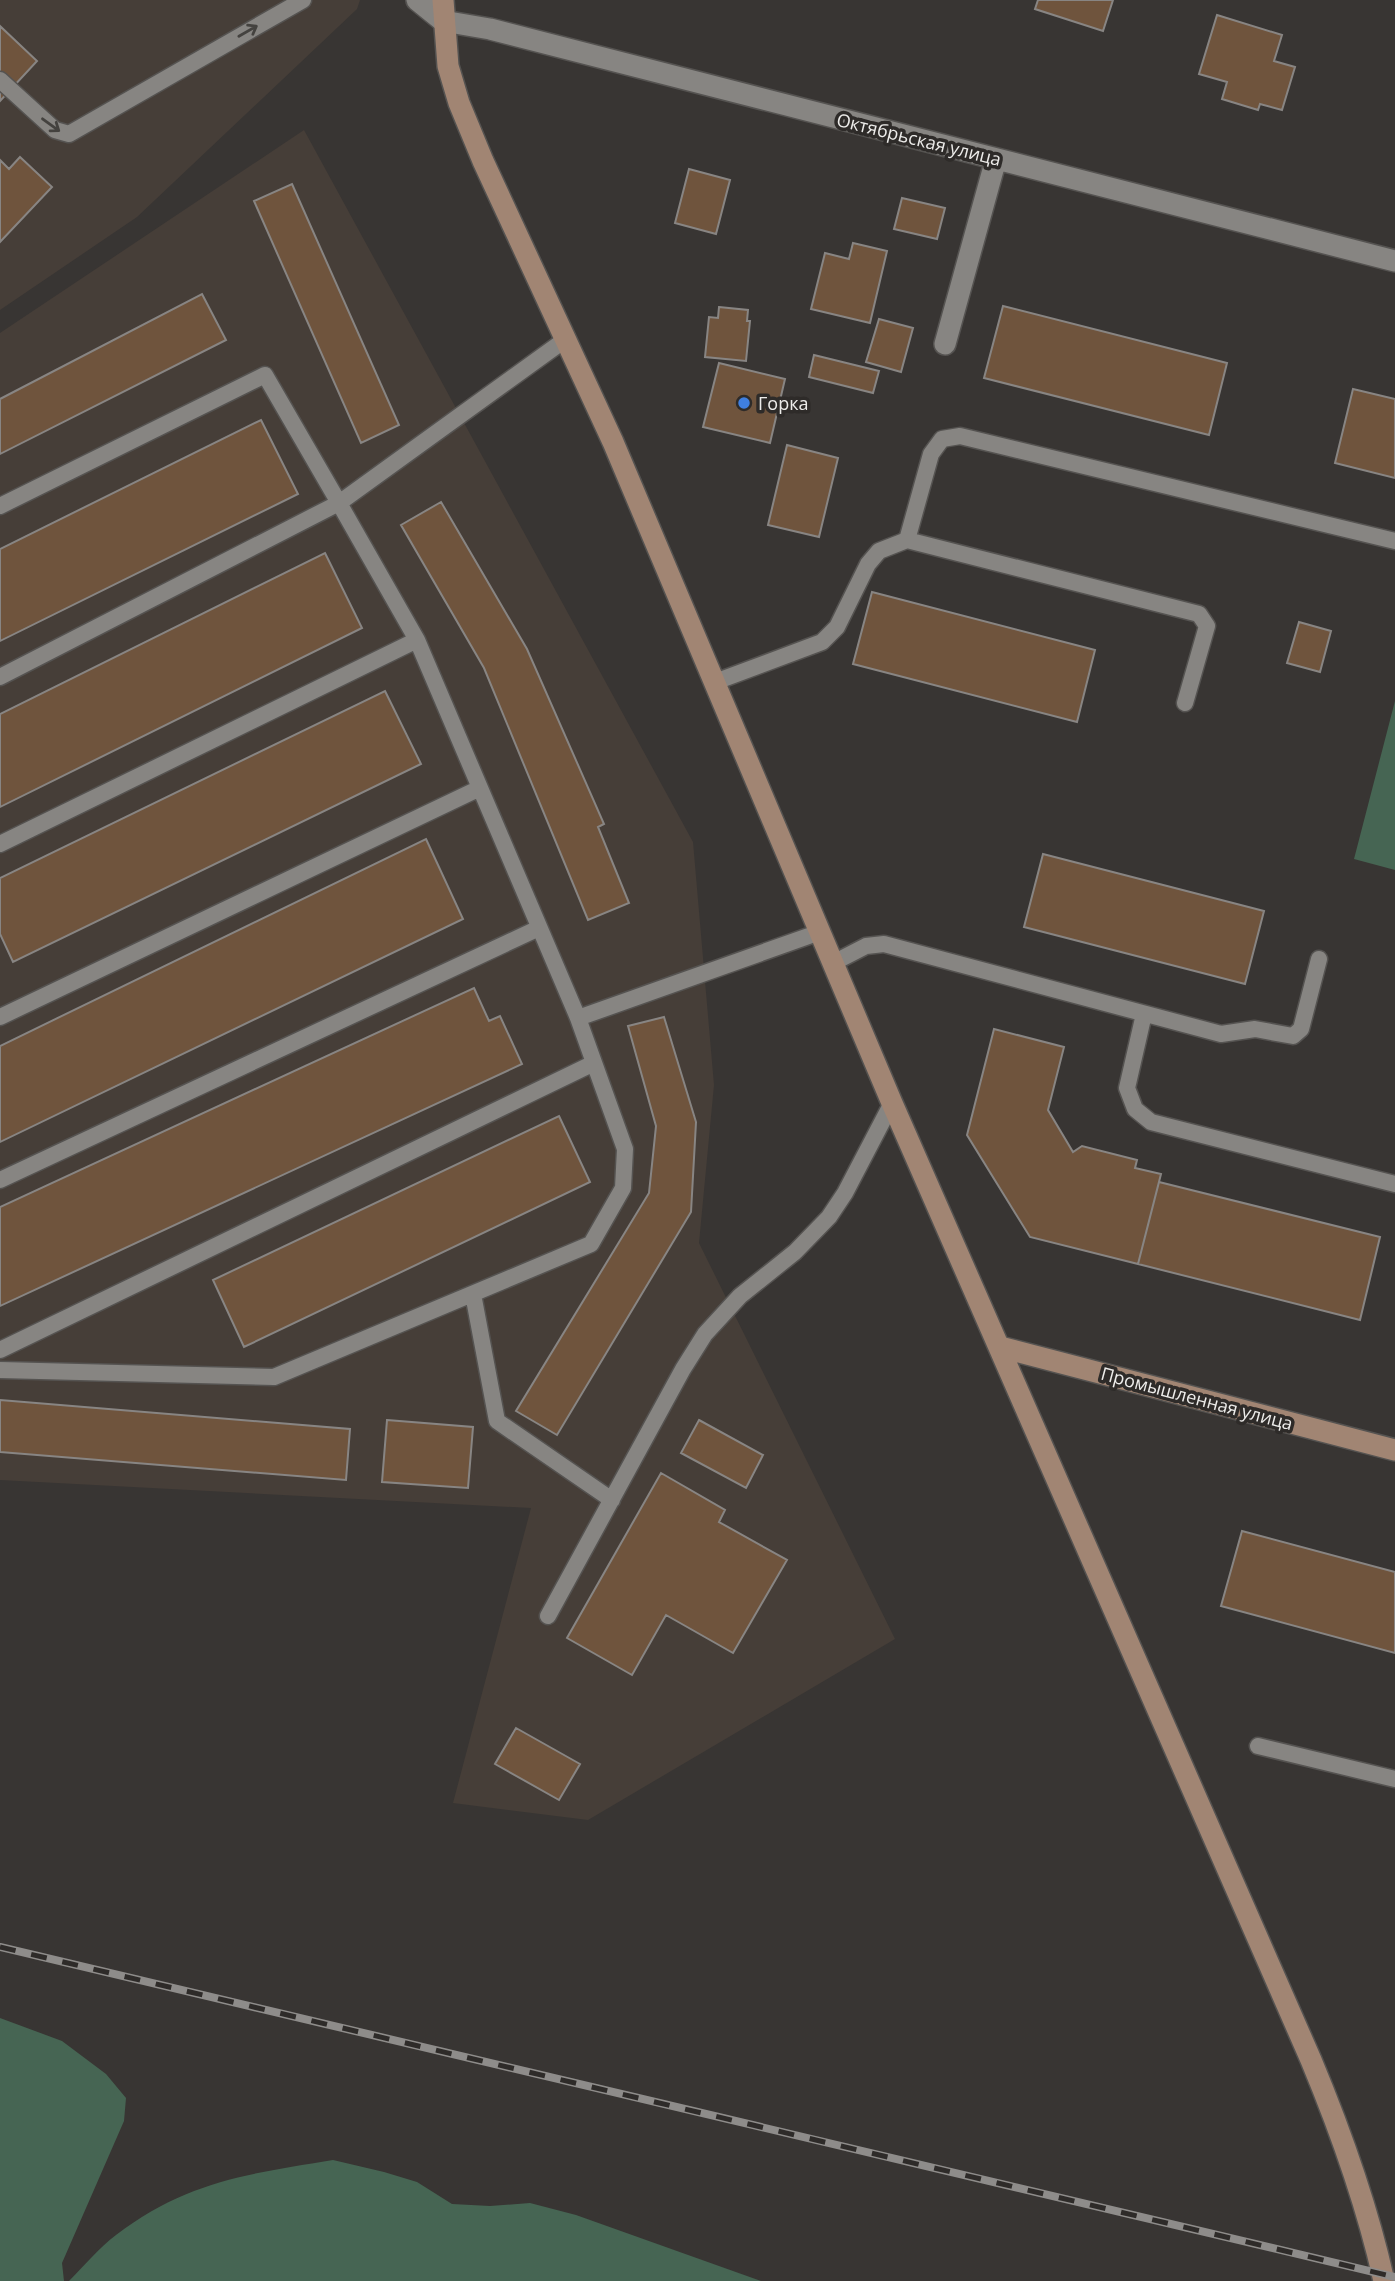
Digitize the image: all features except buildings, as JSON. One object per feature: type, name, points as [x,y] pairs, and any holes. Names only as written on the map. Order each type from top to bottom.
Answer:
[{"type":"main road","points":[[443,10],[448,65],[459,103],[483,161],[614,442],[892,1103],[1317,2073],[1357,2183],[1384,2281]]},
{"type":"main road","name":"Промышленная улица","points":[[1000,1346],[1395,1450]]},
{"type":"street","points":[[416,0],[443,10]]},
{"type":"street","name":"Октябрьская улица","points":[[443,10],[490,29],[1395,261]]},
{"type":"street","points":[[945,344],[996,159]]},
{"type":"lane","points":[[0,80],[55,130],[69,134],[303,0]]},
{"type":"lane","points":[[0,677],[339,503],[566,339]]},
{"type":"lane","points":[[0,506],[265,374],[417,640],[578,1018],[625,1149],[623,1188],[591,1244],[274,1377],[0,1370]]},
{"type":"lane","points":[[907,540],[930,454],[942,439],[960,436],[1395,541]]},
{"type":"lane","points":[[715,682],[822,642],[837,626],[879,551],[907,540],[1199,614],[1207,626],[1185,704]]},
{"type":"lane","points":[[0,844],[417,640]]},
{"type":"lane","points":[[0,1017],[480,788]]},
{"type":"lane","points":[[0,1180],[539,928]]},
{"type":"lane","points":[[578,1018],[820,932]]},
{"type":"lane","points":[[833,963],[866,946],[884,944],[1221,1034],[1255,1029],[1293,1036],[1301,1029],[1319,959]]},
{"type":"lane","points":[[1144,1014],[1127,1088],[1135,1109],[1151,1122],[1395,1184]]},
{"type":"lane","points":[[0,1350],[594,1063]]},
{"type":"lane","points":[[548,1616],[683,1369],[705,1334],[740,1296],[795,1252],[829,1217],[892,1103]]},
{"type":"lane","points":[[473,1294],[497,1421],[612,1500]]},
{"type":"lane","points":[[1258,1746],[1395,1779]]},
{"type":"shaded area","points":[[0,0],[360,0],[357,9],[137,217],[0,310]]},
{"type":"shaded area","points":[[304,130],[693,842],[714,1085],[699,1243],[895,1639],[588,1820],[453,1803],[531,1508],[0,1480],[0,333]]},
{"type":"green space","points":[[1395,701],[1395,870],[1354,859]]},
{"type":"green space","points":[[0,2018],[62,2041],[106,2074],[126,2098],[124,2121],[62,2263],[64,2281],[0,2281]]},
{"type":"green space","points":[[333,2160],[417,2182],[452,2204],[490,2206],[530,2203],[576,2215],[761,2281],[69,2281],[116,2235],[168,2202],[219,2182]]},
{"type":"railway","points":[[0,1947],[1395,2277]]},
{"type":"place","name":"Горка","points":[[744,403]]}]
